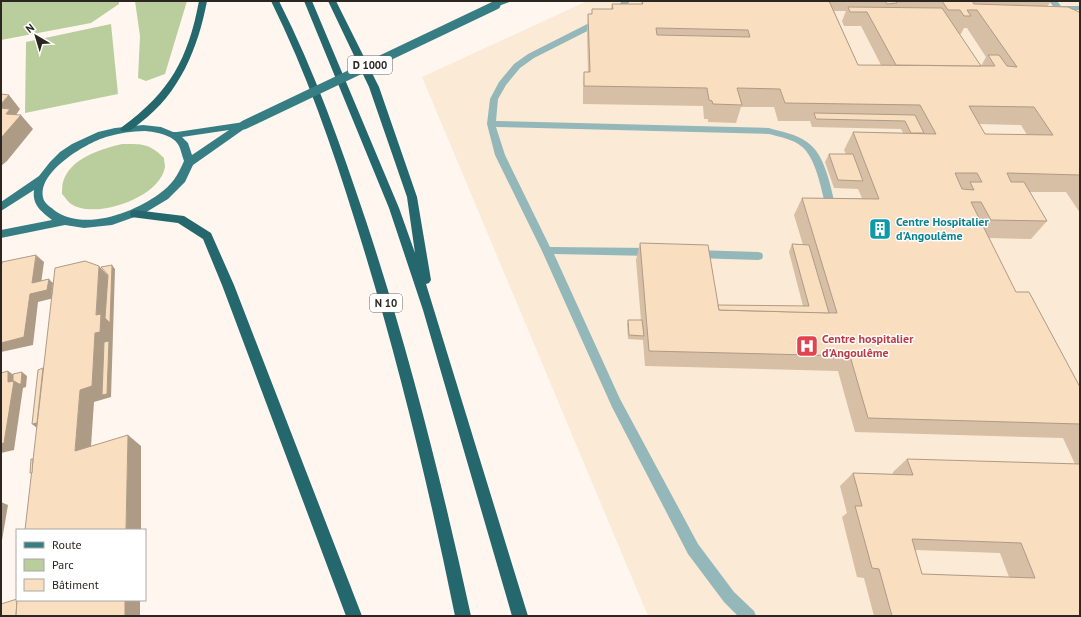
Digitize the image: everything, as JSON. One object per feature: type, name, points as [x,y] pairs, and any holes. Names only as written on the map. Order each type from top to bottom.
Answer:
[{"type":"highway","points":[[126,129],[142,118],[162,98],[177,79],[188,56],[204,1]]},
{"type":"highway","name":"N 10","points":[[275,1],[306,66],[330,130],[369,246],[421,430],[463,616]]},
{"type":"highway","points":[[308,1],[394,208],[430,310],[520,616]]},
{"type":"highway","points":[[332,1],[374,87],[412,196],[430,310]]},
{"type":"highway","points":[[135,214],[180,219],[206,236],[231,292],[354,616]]},
{"type":"main road","name":"D 1000","points":[[188,163],[244,125],[498,3],[508,1]]},
{"type":"main road","name":"D 1000","points":[[173,135],[244,125]]},
{"type":"main road","points":[[144,128],[160,130],[173,135],[183,143],[188,152],[188,163],[183,177],[172,191],[155,204],[135,214],[110,221],[86,224],[64,221],[50,215],[41,205],[38,193],[42,179],[52,165],[66,152],[84,142],[105,134],[126,129],[144,128]]},
{"type":"main road","points":[[1,207],[42,179]]},
{"type":"main road","points":[[1,234],[64,221]]},
{"type":"lane","points":[[626,1],[618,12],[532,56],[518,66],[502,84],[494,99],[491,124],[500,155],[616,403],[693,549],[729,597],[749,616]]},
{"type":"lane","points":[[1053,1],[1059,8],[1080,8]]},
{"type":"lane","points":[[491,124],[769,131],[794,138],[810,149],[821,174],[831,207]]},
{"type":"lane","points":[[546,251],[597,250],[666,252]]},
{"type":"lane","points":[[681,253],[758,256]]},
{"type":"shaded area","name":"Centre hospitalier d'Angoulême","points":[[587,1],[1080,1],[1080,616],[648,616],[422,77]]},
{"type":"green space","points":[[1,1],[119,1],[119,4],[91,23],[1,40]]},
{"type":"green space","points":[[135,1],[187,1],[165,74],[146,81],[138,78],[140,36]]},
{"type":"green space","points":[[111,24],[118,94],[25,113],[26,42]]},
{"type":"green space","points":[[122,144],[145,145],[159,153],[164,158],[165,166],[161,178],[152,188],[139,197],[125,203],[95,209],[82,208],[71,204],[62,194],[62,188],[63,182],[72,167],[87,156]]},
{"type":"building","name":"Centre Hospitalier d'Angoulême","points":[[642,1],[829,1],[858,65],[995,66],[988,55],[999,55],[1007,66],[1017,67],[977,10],[967,10],[971,16],[964,16],[960,10],[948,10],[942,1],[972,1],[974,4],[1068,7],[1079,12],[1080,175],[1007,173],[1011,182],[1024,182],[1047,221],[991,220],[981,202],[971,202],[1016,292],[1029,292],[1080,387],[1080,424],[868,418],[850,356],[649,351],[640,243],[708,245],[719,310],[837,313],[802,198],[879,199],[853,132],[936,134],[920,105],[785,103],[780,89],[737,88],[742,105],[713,104],[712,101],[709,100],[707,88],[584,86],[584,72],[590,72],[588,14],[592,14],[592,9],[613,9],[612,4],[643,4]],"holes":[[[656,28],[748,30],[750,37],[657,35]],[[969,106],[1034,107],[1053,135],[985,134]],[[955,173],[977,173],[982,182],[970,182],[974,190],[962,189]]]},
{"type":"building","points":[[885,1],[895,1],[897,3],[887,4]]},
{"type":"building","points":[[848,7],[942,8],[981,66],[896,65],[867,12],[850,12]]},
{"type":"building","points":[[1,94],[9,95],[1,104]]},
{"type":"building","points":[[1,108],[10,109],[6,114],[21,115],[1,138]]},
{"type":"building","points":[[814,113],[915,115],[924,133],[911,133],[905,121],[816,119]]},
{"type":"building","points":[[829,154],[853,154],[863,181],[838,180]]},
{"type":"building","points":[[792,244],[809,245],[829,313],[719,310],[718,305],[809,306]]},
{"type":"building","points":[[36,255],[32,283],[49,279],[47,290],[30,294],[24,337],[1,343],[2,262]]},
{"type":"building","points":[[85,261],[99,266],[96,315],[101,314],[100,332],[95,333],[92,386],[80,390],[75,451],[128,435],[126,529],[25,529],[55,268]]},
{"type":"building","points":[[112,265],[110,323],[105,318],[108,275],[101,267]]},
{"type":"building","points":[[52,283],[53,283],[51,294]]},
{"type":"building","points":[[628,320],[642,320],[644,336],[629,335]]},
{"type":"building","points":[[109,341],[107,394],[102,395],[104,342]]},
{"type":"building","points":[[43,368],[37,423],[32,424],[38,370]]},
{"type":"building","points":[[8,371],[8,382],[14,381],[4,443],[1,444],[1,373]]},
{"type":"building","points":[[22,372],[21,384],[13,381],[13,374]]},
{"type":"building","points":[[31,459],[33,459],[32,473],[30,473]]},
{"type":"building","points":[[907,459],[1080,464],[1080,616],[892,616],[879,569],[872,568],[855,506],[862,506],[853,473],[913,475]],"holes":[[[912,539],[1021,543],[1035,578],[922,574]]]},
{"type":"building","points":[[16,599],[16,616],[1,616],[1,604]]},
{"type":"building","points":[[17,601],[125,601],[125,616],[16,616]]},
{"type":"place","name":"Centre Hospitalier d'Angoulême","points":[[880,229]]},
{"type":"place","name":"Centre hospitalier d'Angoulême","points":[[807,346]]}]
